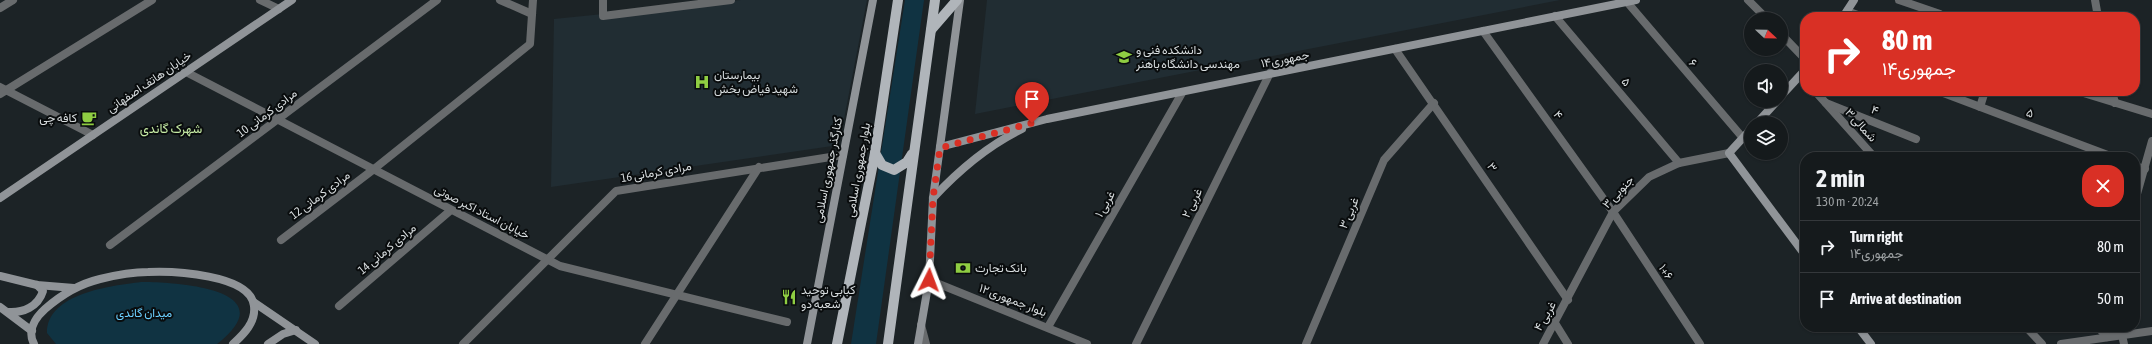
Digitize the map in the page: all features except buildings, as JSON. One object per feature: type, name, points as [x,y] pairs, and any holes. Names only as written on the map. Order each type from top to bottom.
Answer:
[{"type":"main road","name":"بلوار جمهوری اسلامی","points":[[837,344],[875,154],[898,0]]},
{"type":"main road","points":[[888,344],[913,152],[922,100],[935,0]]},
{"type":"main road","points":[[931,30],[958,0]]},
{"type":"main road","points":[[875,154],[882,165],[894,170],[907,162],[913,152]]},
{"type":"street","points":[[0,8],[13,0]]},
{"type":"street","points":[[2,91],[152,0]]},
{"type":"street","points":[[260,0],[279,9]]},
{"type":"street","name":"خیابان هاتف اصفهانی","points":[[0,198],[292,0]]},
{"type":"street","name":"مرادی کرمانی 10","points":[[110,245],[437,0]]},
{"type":"street","points":[[500,0],[532,14]]},
{"type":"street","name":"مرادی کرمانی 12","points":[[281,240],[374,169],[530,44],[533,0]]},
{"type":"street","points":[[603,0],[603,16],[731,0]]},
{"type":"street","name":"کنارگذر جمهوری اسلامی","points":[[808,344],[873,0]]},
{"type":"street","points":[[918,344],[920,323],[929,280],[933,198],[958,0]]},
{"type":"street","name":"جمهوری۱۴","points":[[940,148],[1047,119],[1182,93],[1270,73],[1636,0]]},
{"type":"street","points":[[1748,0],[1760,12]]},
{"type":"street","points":[[1846,12],[1854,0]]},
{"type":"street","points":[[1899,0],[1934,12]]},
{"type":"street","points":[[2095,0],[2097,12]]},
{"type":"street","name":"۶","points":[[1627,2],[1743,138]]},
{"type":"street","name":"۵","points":[[1555,16],[1679,163]]},
{"type":"street","name":"۴","points":[[1483,31],[1613,212]]},
{"type":"street","points":[[1788,41],[1800,54]]},
{"type":"street","name":"۳","points":[[1395,49],[1568,300]]},
{"type":"street","name":"خیابان استاد اکبر صوتی","points":[[186,72],[560,266],[787,322]]},
{"type":"street","name":"۲ غربی","points":[[1136,344],[1270,73]]},
{"type":"street","points":[[1788,90],[1800,79]]},
{"type":"street","points":[[2,91],[93,135]]},
{"type":"street","name":"۱ غربی","points":[[1048,327],[1182,93]]},
{"type":"street","name":"۳ شمالی","points":[[1820,96],[1870,152]]},
{"type":"street","name":"۵","points":[[1951,96],[2099,152]]},
{"type":"street","points":[[1980,107],[1983,96]]},
{"type":"street","points":[[2093,96],[2152,114]]},
{"type":"street","points":[[2113,96],[2115,103]]},
{"type":"street","name":"۴","points":[[1826,103],[1916,139]]},
{"type":"street","name":"۳ غربی","points":[[1306,344],[1384,160],[1434,104]]},
{"type":"street","points":[[1763,116],[1771,108]]},
{"type":"street","points":[[933,198],[951,178],[985,152],[1018,131],[1047,119]]},
{"type":"street","points":[[1743,138],[1729,154],[1800,248]]},
{"type":"street","points":[[2140,185],[2152,141]]},
{"type":"street","name":"۳ جنوبی","points":[[1568,300],[1613,212],[1649,177],[1679,163],[1729,154]]},
{"type":"street","name":"مرادی کرمانی 16","points":[[463,344],[616,191],[759,167],[843,155]]},
{"type":"street","points":[[645,344],[759,167]]},
{"type":"street","points":[[2140,168],[2145,169]]},
{"type":"street","name":"مرادی کرمانی 14","points":[[338,306],[451,210]]},
{"type":"street","name":"۱+۶","points":[[1613,212],[1700,344]]},
{"type":"street","points":[[34,344],[32,340],[32,330],[36,319],[46,306],[74,288],[95,280],[122,274],[147,271],[207,276],[243,288],[250,294],[255,303],[315,344]]},
{"type":"street","points":[[0,276],[37,284],[74,288]]},
{"type":"street","name":"بلوار جمهوری ۱۲","points":[[929,280],[1087,344]]},
{"type":"street","points":[[4,310],[22,311],[37,302],[43,291],[37,284]]},
{"type":"street","name":"۴ غربی","points":[[1543,344],[1568,300]]},
{"type":"street","points":[[233,344],[247,330],[255,316],[255,303]]},
{"type":"street","points":[[4,310],[32,330]]},
{"type":"street","points":[[920,323],[926,344]]},
{"type":"street","points":[[1555,323],[1568,344]]},
{"type":"street","points":[[268,344],[283,334],[296,330]]},
{"type":"street","points":[[2061,344],[2107,337],[2123,340],[2152,331]]},
{"type":"street","points":[[1862,332],[1871,344]]},
{"type":"street","points":[[2031,332],[2042,344]]},
{"type":"street","points":[[2102,332],[2107,337]]},
{"type":"shaded area","name":"بیمارستان شهید فیاض بخش","points":[[741,0],[867,0],[839,145],[551,187],[554,19]]},
{"type":"shaded area","name":"دانشکده فنی و مهندسی دانشگاه باهنر","points":[[987,0],[1560,0],[975,114]]},
{"type":"green space","points":[[905,0],[924,0],[876,344],[851,344]]},
{"type":"green space","name":"میدان گاندی","points":[[141,282],[178,284],[219,292],[233,300],[240,311],[235,326],[217,344],[56,344],[47,333],[50,319],[57,309],[69,300],[98,289]]},
{"type":"place","name":"دانشکده فنی و مهندسی دانشگاه باهنر","points":[[1124,57]]},
{"type":"place","name":"بیمارستان شهید فیاض بخش","points":[[702,82]]},
{"type":"place","name":"کافه چی","points":[[89,118]]},
{"type":"place","name":"بانک تجارت","points":[[963,268]]},
{"type":"place","name":"کبابی توحید شعبه دو","points":[[789,297]]},
{"type":"district","name":"شهرک گاندی","points":[[171,128]]},
{"type":"route","points":[[929,280],[933,198],[940,148],[1032,123]]}]
